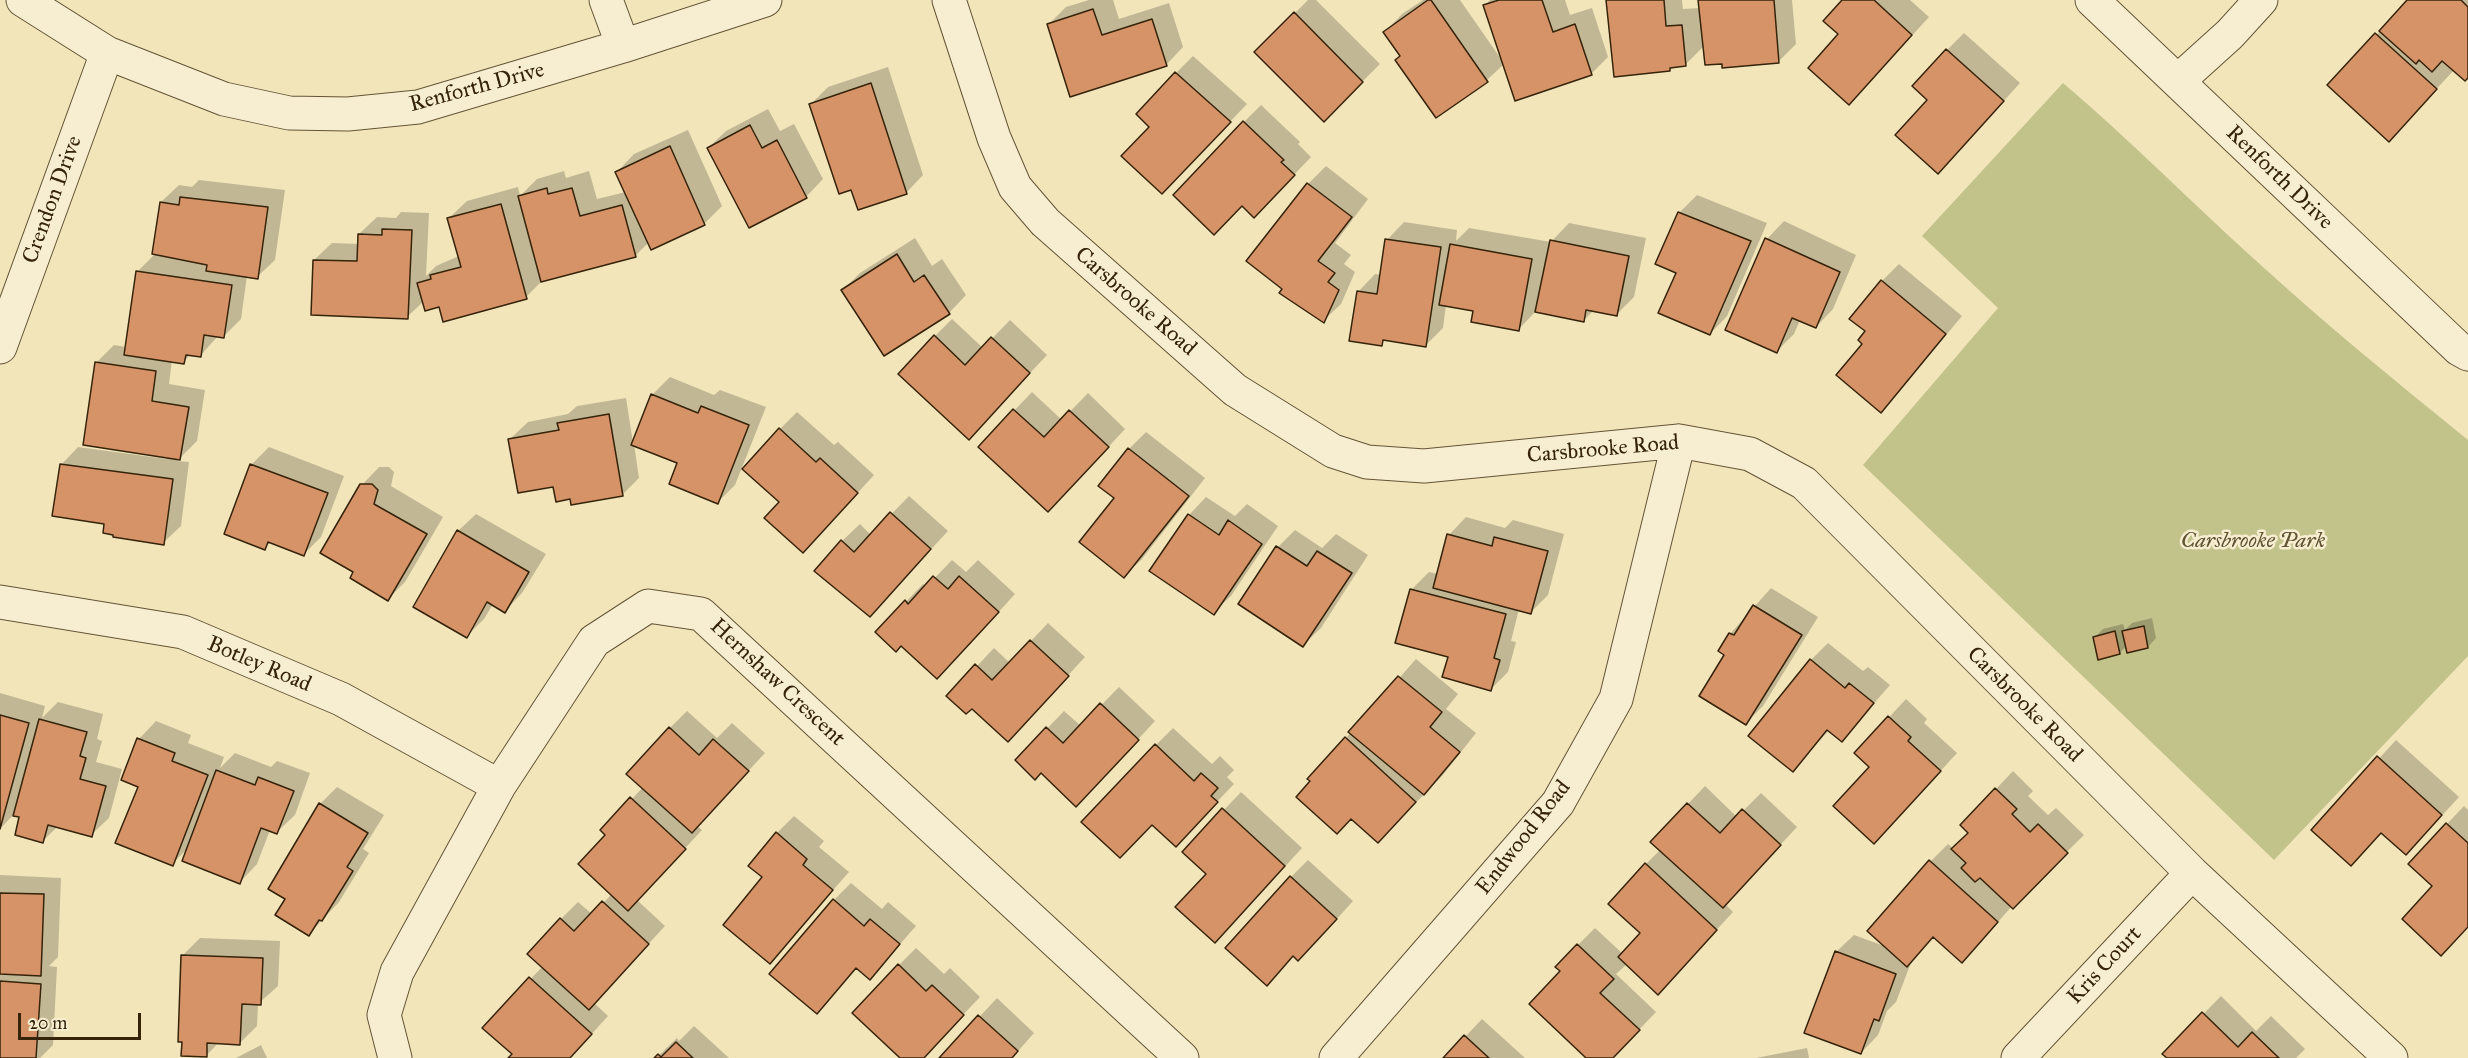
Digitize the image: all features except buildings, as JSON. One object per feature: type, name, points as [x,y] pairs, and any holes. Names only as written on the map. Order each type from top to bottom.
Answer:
[{"type":"street","name":"Renforth Drive","points":[[23,0],[107,53],[224,99],[290,113],[348,114],[418,107],[623,46],[765,0]]},
{"type":"street","points":[[606,0],[623,46]]},
{"type":"street","name":"Carsbrooke Road","points":[[949,0],[994,138],[1015,187],[1045,222],[1235,390],[1333,451],[1367,462],[1424,466],[1679,441],[1750,454],[1804,483],[2192,873],[2391,1058]]},
{"type":"street","name":"Renforth Drive","points":[[2091,0],[2370,266],[2459,349],[2468,354]]},
{"type":"street","points":[[2178,81],[2230,34],[2261,0]]},
{"type":"street","name":"Crendon Drive","points":[[0,347],[107,53]]},
{"type":"street","name":"Endwood Road","points":[[1336,1058],[1558,803],[1616,699],[1679,441]]},
{"type":"street","name":"Botley Road","points":[[0,602],[183,632],[341,699],[499,786]]},
{"type":"street","name":"Hernshaw Crescent","points":[[395,1058],[384,1015],[397,972],[499,786],[594,640],[648,606],[701,614],[1182,1058]]},
{"type":"street","name":"Kris Court","points":[[2018,1058],[2192,873]]},
{"type":"green space","name":"Carsbrooke Park","points":[[2063,83],[2279,282],[2468,440],[2468,656],[2274,860],[1863,465],[1998,308],[1922,236]]}]
